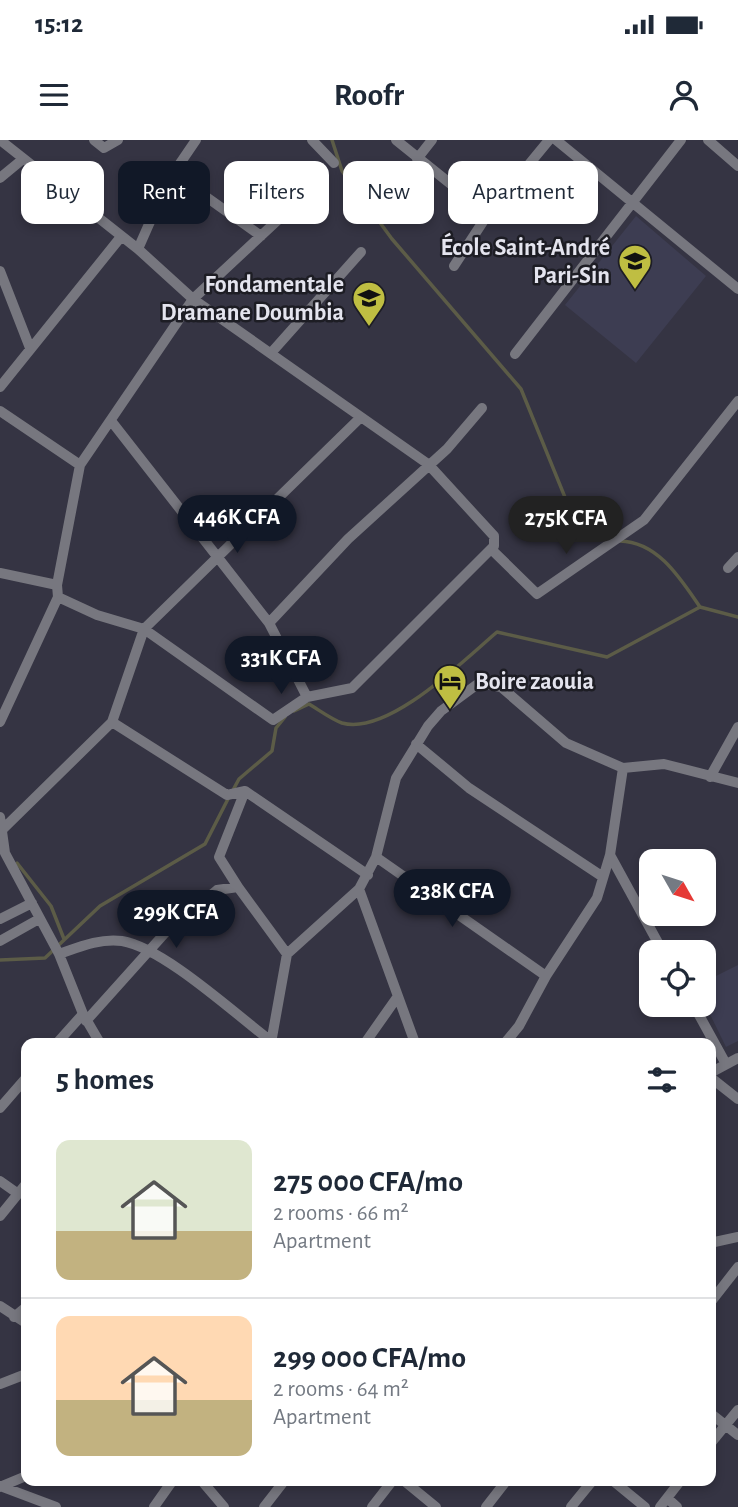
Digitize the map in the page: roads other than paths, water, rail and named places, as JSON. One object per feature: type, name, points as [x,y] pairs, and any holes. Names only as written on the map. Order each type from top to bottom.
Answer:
[{"type":"street","points":[[0,573],[57,591],[97,615],[144,629],[273,720],[307,697],[352,688],[491,549],[494,536],[428,464],[193,299],[138,249],[120,238],[1,140]]},
{"type":"street","points":[[94,140],[104,148],[118,140]]},
{"type":"street","points":[[182,161],[196,140]]},
{"type":"street","points":[[312,140],[334,163]]},
{"type":"street","points":[[396,140],[448,183]]},
{"type":"street","points":[[417,159],[432,140]]},
{"type":"street","points":[[532,161],[549,140]]},
{"type":"street","points":[[556,140],[738,289]]},
{"type":"street","points":[[515,354],[681,140]]},
{"type":"street","points":[[708,140],[738,166]]},
{"type":"street","points":[[0,178],[23,159]]},
{"type":"street","points":[[210,200],[261,236]]},
{"type":"street","points":[[138,249],[150,224]]},
{"type":"street","points":[[0,722],[3,703],[57,591],[80,465],[193,299],[274,224]]},
{"type":"street","points":[[454,266],[481,224]]},
{"type":"street","points":[[0,387],[120,238]]},
{"type":"street","points":[[271,353],[361,252]]},
{"type":"street","points":[[0,271],[2,287],[30,348]]},
{"type":"street","points":[[491,549],[537,594],[644,520],[738,401]]},
{"type":"street","points":[[269,623],[348,539],[447,449],[482,408]]},
{"type":"street","points":[[0,411],[80,465]]},
{"type":"street","points":[[3,829],[112,722],[144,629],[359,418]]},
{"type":"street","points":[[111,422],[269,623],[307,697]]},
{"type":"street","points":[[728,568],[738,556]]},
{"type":"street","points":[[272,1038],[287,954],[359,889],[376,857],[396,778],[416,744],[441,711],[479,683],[491,682],[501,687],[566,743],[623,768],[664,764],[738,783]]},
{"type":"street","points":[[112,722],[227,795],[245,791],[368,874]]},
{"type":"street","points":[[710,777],[738,727]]},
{"type":"street","points":[[416,744],[469,788],[603,877]]},
{"type":"street","points":[[509,1038],[597,898],[610,855],[623,768]]},
{"type":"street","points":[[245,791],[219,857],[287,954]]},
{"type":"street","points":[[0,817],[3,851],[59,954],[85,1018],[97,1038]]},
{"type":"street","points":[[610,855],[656,940]]},
{"type":"street","points":[[376,857],[546,976]]},
{"type":"street","points":[[63,1038],[165,933],[217,890],[238,887]]},
{"type":"street","points":[[359,889],[413,1038]]},
{"type":"street","points":[[0,919],[32,903]]},
{"type":"street","points":[[0,940],[39,919]]},
{"type":"street","points":[[59,954],[90,943],[121,941],[150,950],[266,1038]]},
{"type":"street","points":[[369,1038],[398,996]]},
{"type":"street","points":[[700,1017],[712,1038]]},
{"type":"street","points":[[716,1046],[726,1064]]},
{"type":"street","points":[[716,1071],[738,1058]]},
{"type":"street","points":[[716,1080],[738,1099]]},
{"type":"street","points":[[0,1108],[21,1084]]},
{"type":"street","points":[[0,1181],[17,1193]]},
{"type":"street","points":[[0,1216],[21,1189]]},
{"type":"street","points":[[716,1242],[738,1237]]},
{"type":"street","points":[[716,1295],[738,1267]]},
{"type":"street","points":[[0,1306],[21,1320]]},
{"type":"street","points":[[14,1317],[21,1311]]},
{"type":"street","points":[[0,1384],[21,1376]]},
{"type":"street","points":[[716,1437],[738,1410]]},
{"type":"street","points":[[716,1418],[738,1435]]},
{"type":"street","points":[[0,1486],[21,1478]]},
{"type":"street","points":[[0,1486],[56,1507]]},
{"type":"street","points":[[154,1507],[169,1486]]},
{"type":"street","points":[[206,1486],[224,1507]]},
{"type":"street","points":[[264,1507],[280,1486]]},
{"type":"street","points":[[372,1507],[388,1486]]},
{"type":"street","points":[[410,1486],[436,1507]]},
{"type":"street","points":[[486,1507],[502,1486]]},
{"type":"street","points":[[571,1507],[588,1486]]},
{"type":"street","points":[[619,1486],[645,1507]]},
{"type":"street","points":[[660,1507],[676,1486]]},
{"type":"street","points":[[667,1498],[677,1507]]},
{"type":"waterway","points":[[332,140],[342,171],[392,239],[521,389],[573,517],[612,540]]},
{"type":"waterway","points":[[620,541],[634,543],[657,555],[676,574],[700,607]]},
{"type":"waterway","points":[[294,711],[309,704],[342,723],[361,724],[381,718],[403,707],[446,677],[497,632],[607,657],[700,607],[738,617]]},
{"type":"waterway","points":[[233,790],[239,779],[272,751],[276,728],[285,717]]},
{"type":"waterway","points":[[0,960],[45,958],[100,906],[205,844],[229,797]]},
{"type":"waterway","points":[[17,863],[51,906],[64,939]]},
{"type":"place","name":"École Saint-André Pari-Sin","points":[[635,291]]},
{"type":"place","name":"Fondamentale Dramane Doumbia","points":[[369,328]]},
{"type":"place","name":"Boire zaouia","points":[[450,711]]}]
